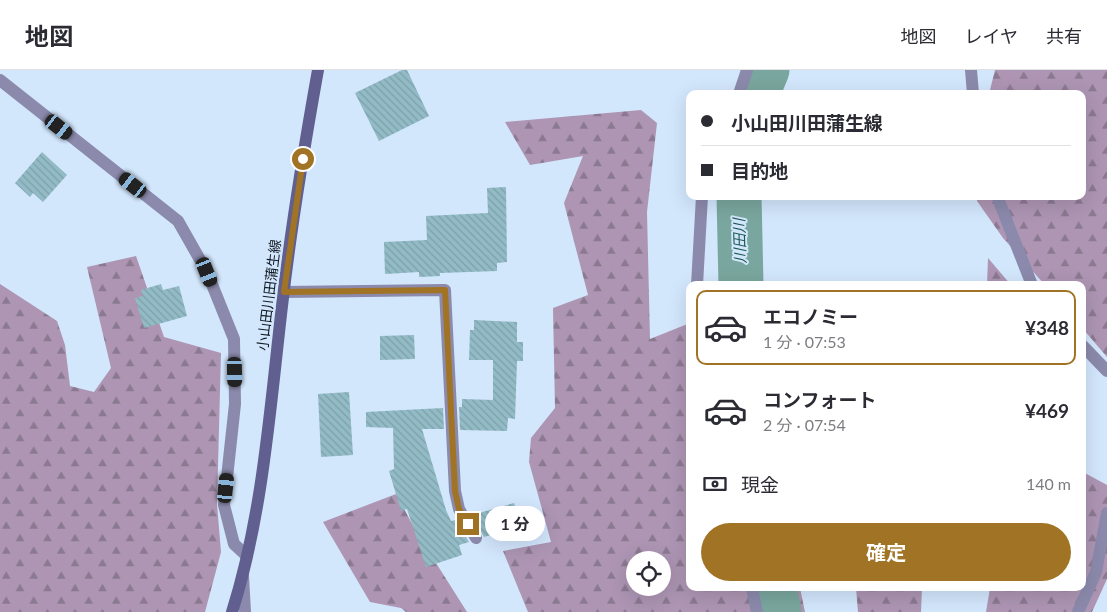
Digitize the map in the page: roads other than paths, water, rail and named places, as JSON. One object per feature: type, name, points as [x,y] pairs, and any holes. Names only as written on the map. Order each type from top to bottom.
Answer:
[{"type":"main road","name":"小山田川田蒲生線","points":[[232,612],[243,576],[266,445],[284,292],[318,70]]},
{"type":"street","points":[[740,90],[747,70]]},
{"type":"street","points":[[971,70],[973,90]]},
{"type":"street","points":[[0,80],[178,221],[207,272],[234,340],[236,404],[224,505],[234,544],[247,556]]},
{"type":"street","points":[[697,281],[702,200]]},
{"type":"street","points":[[999,200],[1030,281]]},
{"type":"street","points":[[284,292],[445,290],[455,491],[459,509],[476,538]]},
{"type":"street","points":[[1086,349],[1107,371]]},
{"type":"street","points":[[1078,612],[1096,572],[1107,514]]},
{"type":"street","points":[[243,576],[245,612]]},
{"type":"street","points":[[753,591],[757,612]]},
{"type":"waterway","name":"川田川","points":[[759,90],[767,70]]},
{"type":"waterway","name":"川田川","points":[[739,200],[741,281]]},
{"type":"waterway","name":"川田川","points":[[775,591],[779,612]]}]
